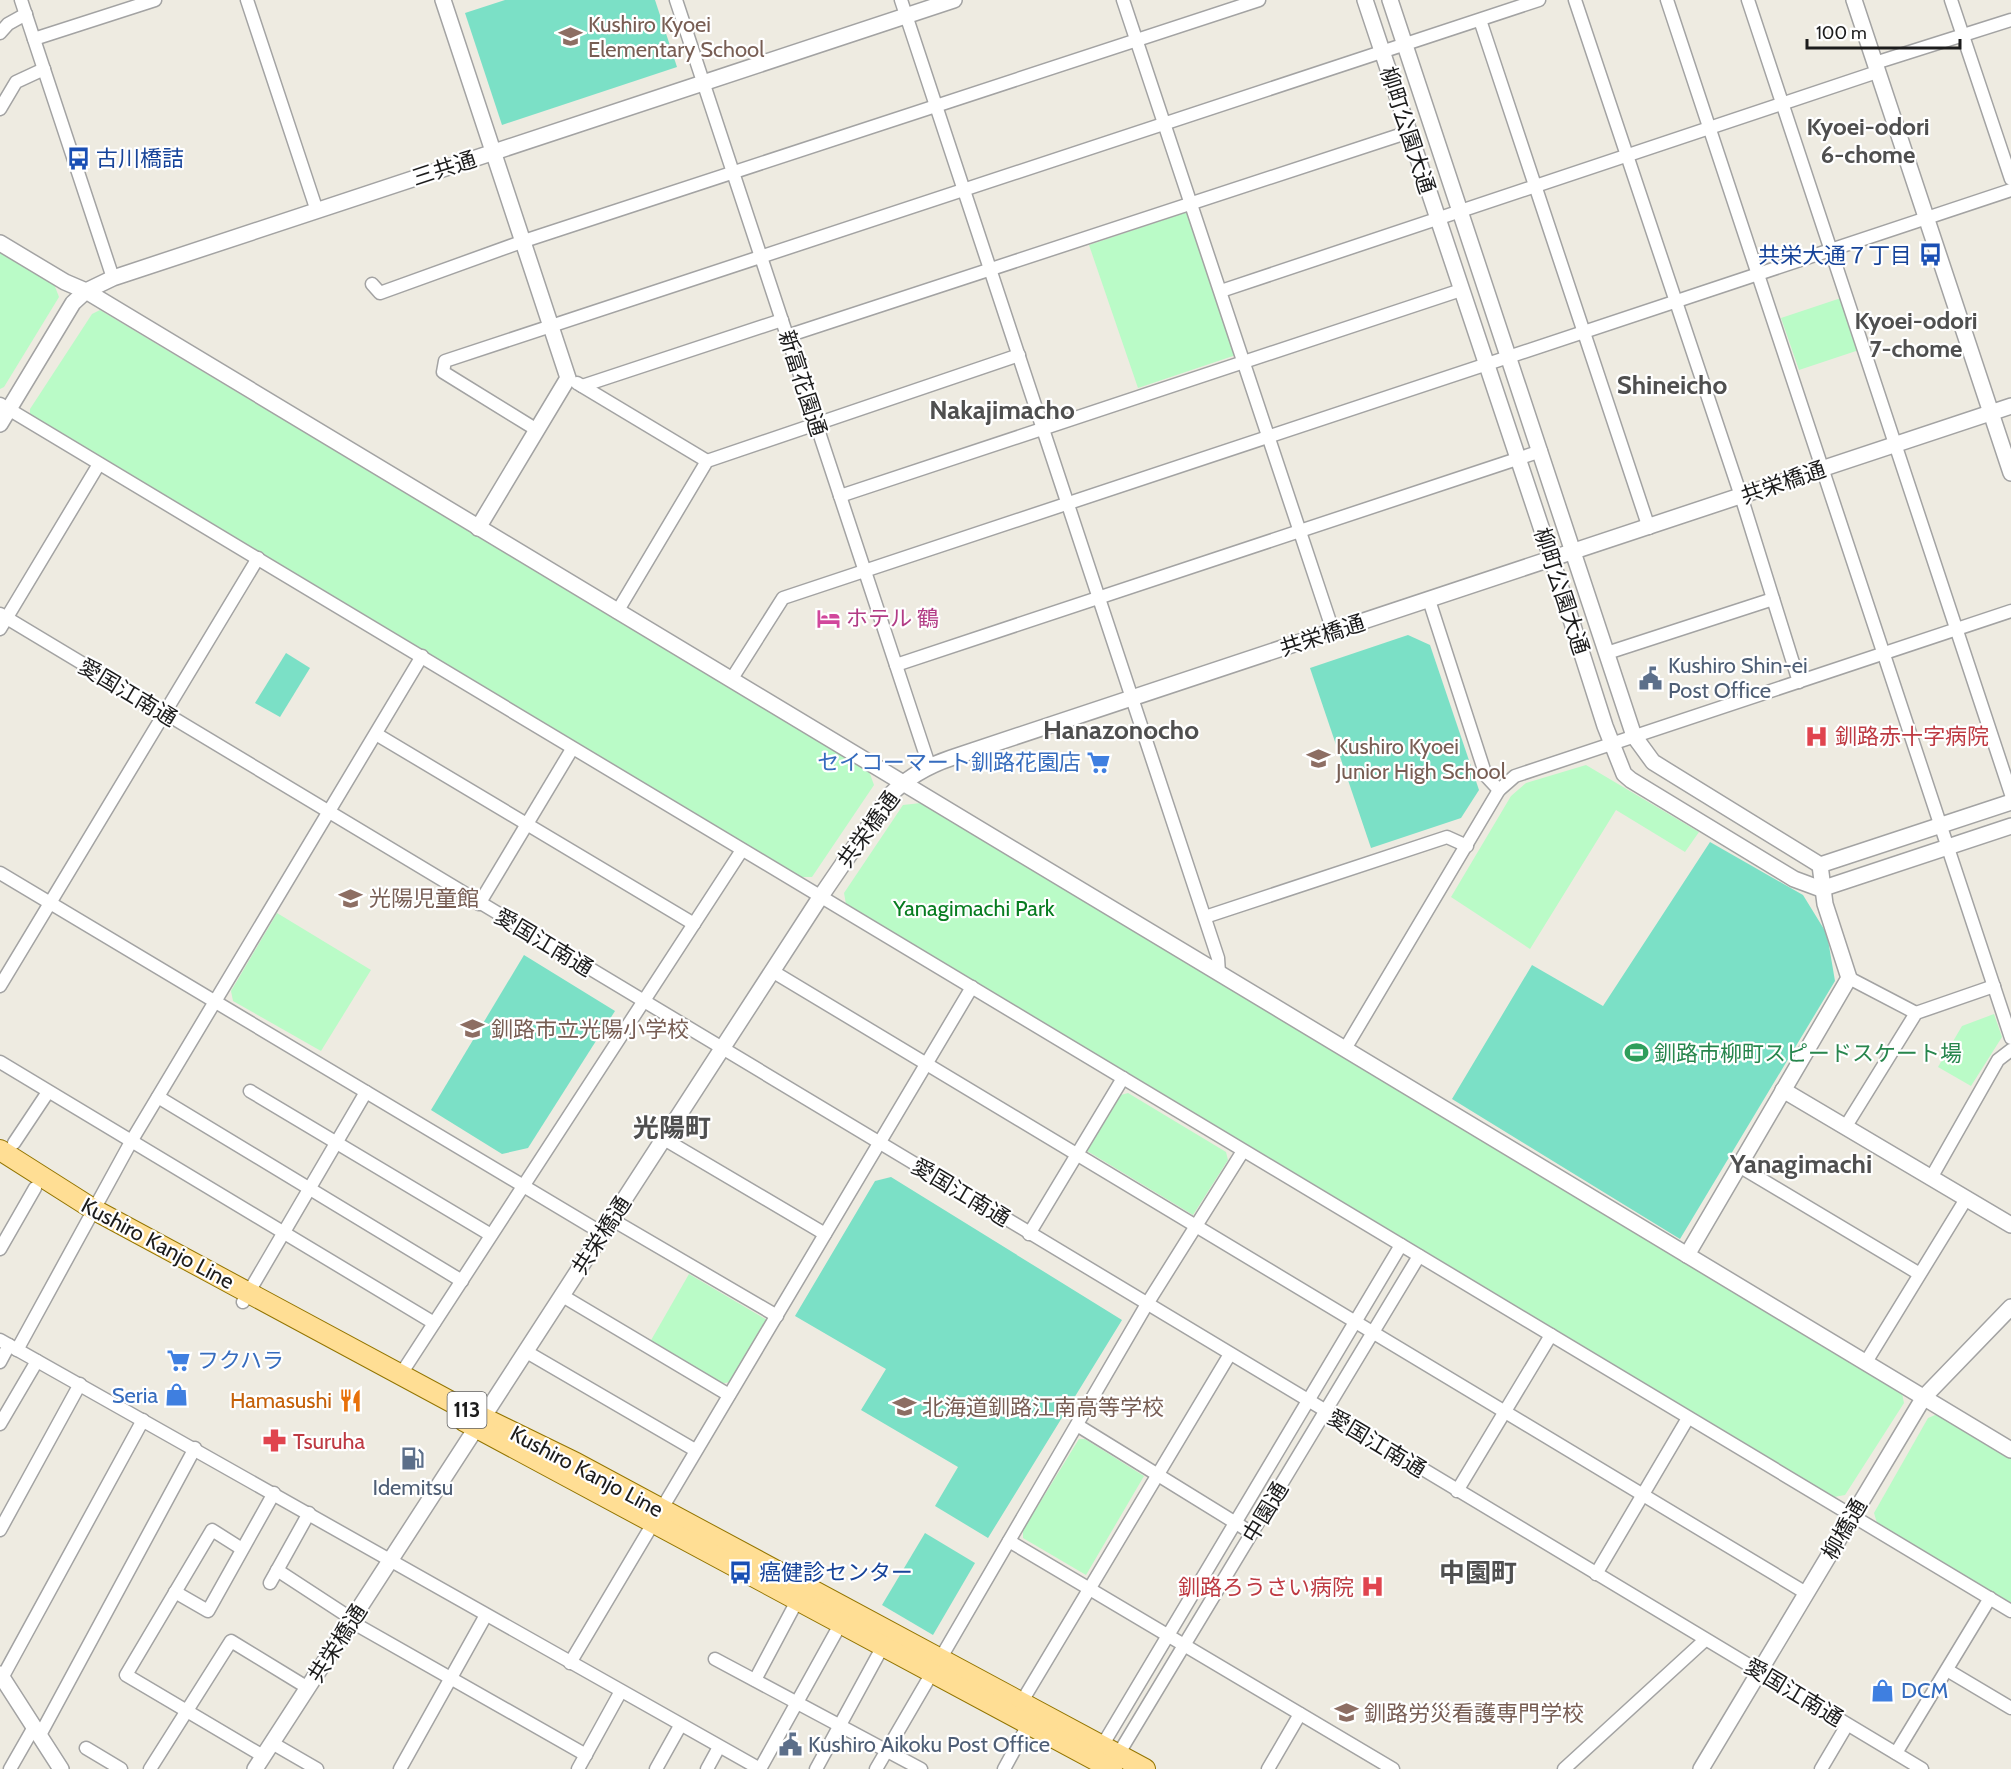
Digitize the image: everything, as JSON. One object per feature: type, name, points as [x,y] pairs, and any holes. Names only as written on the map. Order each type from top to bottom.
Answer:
[{"type":"main road","name":"Kushiro Kanjo Line","points":[[7,1146],[90,1214]]},
{"type":"main road","name":"Kushiro Kanjo Line","points":[[0,1164],[35,1188],[90,1214],[936,1665],[1021,1703],[1107,1759]]},
{"type":"main road","name":"Kushiro Kanjo Line","points":[[246,1297],[401,1374],[479,1422]]},
{"type":"main road","name":"Kushiro Kanjo Line","points":[[657,1516],[797,1601],[883,1646],[936,1665],[1028,1725],[1107,1759],[1145,1769]]},
{"type":"street","points":[[21,0],[113,278]]},
{"type":"street","points":[[34,39],[155,0]]},
{"type":"street","points":[[247,0],[317,211]]},
{"type":"street","points":[[443,0],[552,325],[575,382],[707,460]]},
{"type":"street","name":"新富花園通","points":[[676,0],[929,765]]},
{"type":"street","points":[[901,0],[1205,917],[1218,958],[1219,973]]},
{"type":"street","name":"三共通","points":[[0,424],[5,407],[73,303],[86,291],[113,278],[702,81],[954,0]]},
{"type":"street","points":[[1124,0],[1167,124],[1333,631]]},
{"type":"street","points":[[372,284],[380,293],[524,241],[1259,0]]},
{"type":"street","name":"柳町公園大通","points":[[1365,0],[1612,744],[1624,774],[1630,780],[1794,879],[1821,889]]},
{"type":"street","name":"柳町公園大通","points":[[1390,0],[1634,736],[1653,762],[1820,865]]},
{"type":"street","points":[[537,430],[443,372],[442,365],[445,361],[552,325],[1539,0]]},
{"type":"street","points":[[1575,0],[1741,496],[1799,682]]},
{"type":"street","points":[[1667,0],[2011,1037]]},
{"type":"street","points":[[1748,0],[2011,794]]},
{"type":"street","points":[[1854,0],[2011,473]]},
{"type":"street","points":[[1951,0],[2011,179]]},
{"type":"street","points":[[0,33],[8,24],[26,14]]},
{"type":"street","points":[[1480,20],[1534,189],[1649,528]]},
{"type":"street","points":[[1221,291],[1534,189],[1784,104],[1963,35],[2011,20]]},
{"type":"street","points":[[0,110],[16,82],[44,69]]},
{"type":"street","points":[[787,336],[1409,132]]},
{"type":"street","points":[[731,681],[783,598],[1831,250],[1927,216],[2011,190]]},
{"type":"street","points":[[0,243],[65,282],[86,291],[2011,1450]]},
{"type":"street","points":[[840,496],[1461,290]]},
{"type":"street","points":[[478,528],[537,430],[575,382],[782,320]]},
{"type":"street","points":[[617,612],[707,460],[1019,355]]},
{"type":"street","name":"共栄橋通","points":[[259,1763],[821,896],[890,795],[903,782],[929,765],[1574,553],[2011,406]]},
{"type":"street","points":[[5,407],[2011,1611]]},
{"type":"street","points":[[896,665],[1541,451]]},
{"type":"street","points":[[2,621],[99,464]]},
{"type":"street","points":[[0,986],[258,558]]},
{"type":"street","points":[[1607,653],[1773,599]]},
{"type":"street","points":[[1429,600],[1486,776],[1499,790]]},
{"type":"street","points":[[1345,1049],[1499,790],[1515,776],[2011,611]]},
{"type":"street","name":"愛国江南通","points":[[2,621],[164,713],[1922,1769]]},
{"type":"street","points":[[0,1362],[84,1232],[90,1214],[132,1140],[422,656]]},
{"type":"street","points":[[376,734],[694,924]]},
{"type":"street","points":[[479,904],[572,749]]},
{"type":"street","points":[[1916,1013],[1849,978],[1821,889],[1820,865],[2011,802]]},
{"type":"street","points":[[1821,889],[2011,826]]},
{"type":"street","points":[[1205,917],[1447,837],[1467,846]]},
{"type":"street","points":[[401,1374],[741,850]]},
{"type":"street","points":[[0,873],[602,1233]]},
{"type":"street","points":[[772,971],[1355,1323],[1506,1410],[1806,1593]]},
{"type":"street","points":[[1687,1255],[1849,978]]},
{"type":"street","points":[[1846,1126],[1916,1013],[1994,986]]},
{"type":"street","points":[[570,1663],[972,987]]},
{"type":"street","points":[[1931,1178],[1998,1060],[2011,1050]]},
{"type":"street","points":[[0,1062],[434,1323]]},
{"type":"street","points":[[1029,1234],[1123,1078]]},
{"type":"street","points":[[1784,1090],[2011,1225]]},
{"type":"street","points":[[250,1091],[491,1235]]},
{"type":"street","points":[[7,1146],[48,1092]]},
{"type":"street","points":[[246,1297],[366,1092]]},
{"type":"street","points":[[158,1097],[462,1281]]},
{"type":"street","points":[[664,1138],[825,1234]]},
{"type":"street","points":[[876,1769],[1147,1304],[1243,1151]]},
{"type":"street","points":[[1739,1166],[1918,1273]]},
{"type":"street","points":[[0,1249],[35,1188]]},
{"type":"street","points":[[1866,1362],[1918,1273],[1966,1199]]},
{"type":"street","points":[[611,1219],[777,1316]]},
{"type":"street","name":"中園通","points":[[1107,1759],[1168,1635],[1401,1245]]},
{"type":"street","name":"中園通","points":[[1107,1759],[1184,1645],[1419,1256]]},
{"type":"street","points":[[561,1295],[729,1395]]},
{"type":"street","name":"柳橋通","points":[[1701,1769],[1924,1397],[2011,1308]]},
{"type":"street","points":[[1457,1491],[1551,1335]]},
{"type":"street","points":[[9,1345],[195,1448],[680,1726],[760,1769],[841,1623]]},
{"type":"street","points":[[525,1351],[695,1450]]},
{"type":"street","points":[[1021,1703],[1230,1353]]},
{"type":"street","points":[[0,1424],[37,1360]]},
{"type":"street","points":[[0,1530],[80,1384]]},
{"type":"street","points":[[1596,1574],[1688,1418]]},
{"type":"street","points":[[56,1766],[37,1731],[1,1676],[143,1420]]},
{"type":"street","points":[[1077,1425],[1252,1533]]},
{"type":"street","points":[[10,1769],[37,1731],[195,1448]]},
{"type":"street","points":[[175,1592],[208,1611],[274,1493]]},
{"type":"street","points":[[270,1582],[309,1513]]},
{"type":"street","points":[[242,1549],[212,1530],[126,1676],[186,1711],[259,1763]]},
{"type":"street","points":[[1009,1541],[1393,1769]]},
{"type":"street","points":[[277,1570],[351,1620],[451,1680],[586,1755]]},
{"type":"street","points":[[1896,1753],[1990,1598]]},
{"type":"street","points":[[755,1680],[797,1601]]},
{"type":"street","points":[[400,1769],[486,1615]]},
{"type":"street","points":[[1564,1769],[1705,1640]]},
{"type":"street","points":[[150,1769],[231,1641],[308,1688]]},
{"type":"street","points":[[816,1769],[883,1646]]},
{"type":"street","points":[[715,1659],[921,1769]]},
{"type":"street","points":[[1947,1670],[2011,1708]]},
{"type":"street","points":[[578,1769],[621,1691]]},
{"type":"street","points":[[1268,1769],[1300,1714]]},
{"type":"street","points":[[1004,1769],[1028,1725]]},
{"type":"street","points":[[1821,1769],[1847,1725]]},
{"type":"street","points":[[656,1769],[680,1726]]},
{"type":"street","points":[[272,1743],[317,1769]]},
{"type":"street","points":[[707,1769],[719,1747]]},
{"type":"street","points":[[86,1748],[121,1769]]},
{"type":"green space","name":"Kushiro Kyoei Elementary School","points":[[505,0],[655,0],[677,67],[502,125],[465,13]]},
{"type":"green space","points":[[1187,212],[1236,355],[1138,388],[1089,245]]},
{"type":"green space","points":[[0,252],[54,284],[59,297],[4,387],[0,389]]},
{"type":"green space","points":[[1841,298],[1859,350],[1799,370],[1781,318]]},
{"type":"green space","points":[[100,310],[869,771],[874,785],[812,877],[801,877],[30,414],[30,409],[92,314]]},
{"type":"green space","points":[[1408,635],[1430,645],[1479,790],[1461,818],[1371,848],[1310,668]]},
{"type":"green space","points":[[286,653],[310,668],[280,717],[255,703]]},
{"type":"green space","points":[[1586,765],[1699,832],[1685,852],[1616,810],[1530,949],[1451,897],[1511,796],[1526,783]]},
{"type":"green space","name":"Yanagimachi Park","points":[[921,803],[1902,1393],[1904,1403],[1845,1495],[1834,1497],[846,904],[844,893],[903,805]]},
{"type":"green space","name":"釧路市柳町スピードスケート場","points":[[1710,842],[1803,895],[1827,934],[1835,981],[1680,1239],[1452,1099],[1532,965],[1603,1006]]},
{"type":"green space","points":[[277,913],[371,970],[321,1051],[233,1001],[231,991]]},
{"type":"green space","points":[[524,955],[615,1011],[528,1148],[502,1154],[431,1110]]},
{"type":"green space","points":[[1994,1014],[2002,1037],[1971,1086],[1938,1067],[1962,1026]]},
{"type":"green space","points":[[1128,1093],[1226,1152],[1228,1160],[1193,1215],[1087,1151],[1121,1095]]},
{"type":"green space","points":[[891,1177],[1122,1320],[988,1538],[935,1506],[958,1467],[861,1410],[886,1369],[795,1316],[875,1181]]},
{"type":"green space","points":[[689,1274],[767,1320],[730,1382],[720,1384],[650,1342]]},
{"type":"green space","points":[[1940,1413],[2011,1456],[2011,1603],[1877,1523],[1874,1513],[1928,1418]]},
{"type":"green space","points":[[1079,1439],[1085,1439],[1144,1476],[1086,1575],[1023,1538],[1023,1530]]},
{"type":"green space","points":[[925,1533],[975,1563],[933,1635],[882,1605]]},
{"type":"place","name":"Kushiro Kyoei Elementary School","points":[[570,37]]},
{"type":"place","name":"古川橋詰","points":[[78,158]]},
{"type":"place","name":"共栄大通７丁目","points":[[1930,255]]},
{"type":"place","name":"ホテル 鶴","points":[[828,618]]},
{"type":"place","name":"Kushiro Shin-ei Post Office","points":[[1650,678]]},
{"type":"place","name":"釧路赤十字病院","points":[[1817,736]]},
{"type":"place","name":"Kushiro Kyoei Junior High School","points":[[1318,759]]},
{"type":"place","name":"セイコーマート釧路花園店","points":[[1099,762]]},
{"type":"place","name":"光陽児童館","points":[[351,898]]},
{"type":"place","name":"釧路市立光陽小学校","points":[[473,1029]]},
{"type":"place","name":"釧路市柳町スピードスケート場","points":[[1636,1053]]},
{"type":"place","name":"フクハラ","points":[[179,1360]]},
{"type":"place","name":"Seria","points":[[176,1395]]},
{"type":"place","name":"Hamasushi","points":[[350,1400]]},
{"type":"place","name":"北海道釧路江南高等学校","points":[[904,1407]]},
{"type":"place","name":"Tsuruha","points":[[275,1441]]},
{"type":"place","name":"Idemitsu","points":[[413,1458]]},
{"type":"place","name":"癌健診センター","points":[[741,1572]]},
{"type":"place","name":"釧路ろうさい病院","points":[[1372,1587]]},
{"type":"place","name":"DCM","points":[[1883,1690]]},
{"type":"place","name":"釧路労災看護専門学校","points":[[1346,1713]]},
{"type":"place","name":"Kushiro Aikoku Post Office","points":[[790,1744]]},
{"type":"district","name":"Kyoei-odori 6-chome","points":[[1868,141]]},
{"type":"district","name":"Kyoei-odori 7-chome","points":[[1916,335]]},
{"type":"district","name":"Shineicho","points":[[1672,385]]},
{"type":"district","name":"Nakajimacho","points":[[1002,410]]},
{"type":"district","name":"Hanazonocho","points":[[1121,730]]},
{"type":"district","name":"光陽町","points":[[672,1128]]},
{"type":"district","name":"Yanagimachi","points":[[1801,1164]]},
{"type":"district","name":"中園町","points":[[1478,1573]]}]
